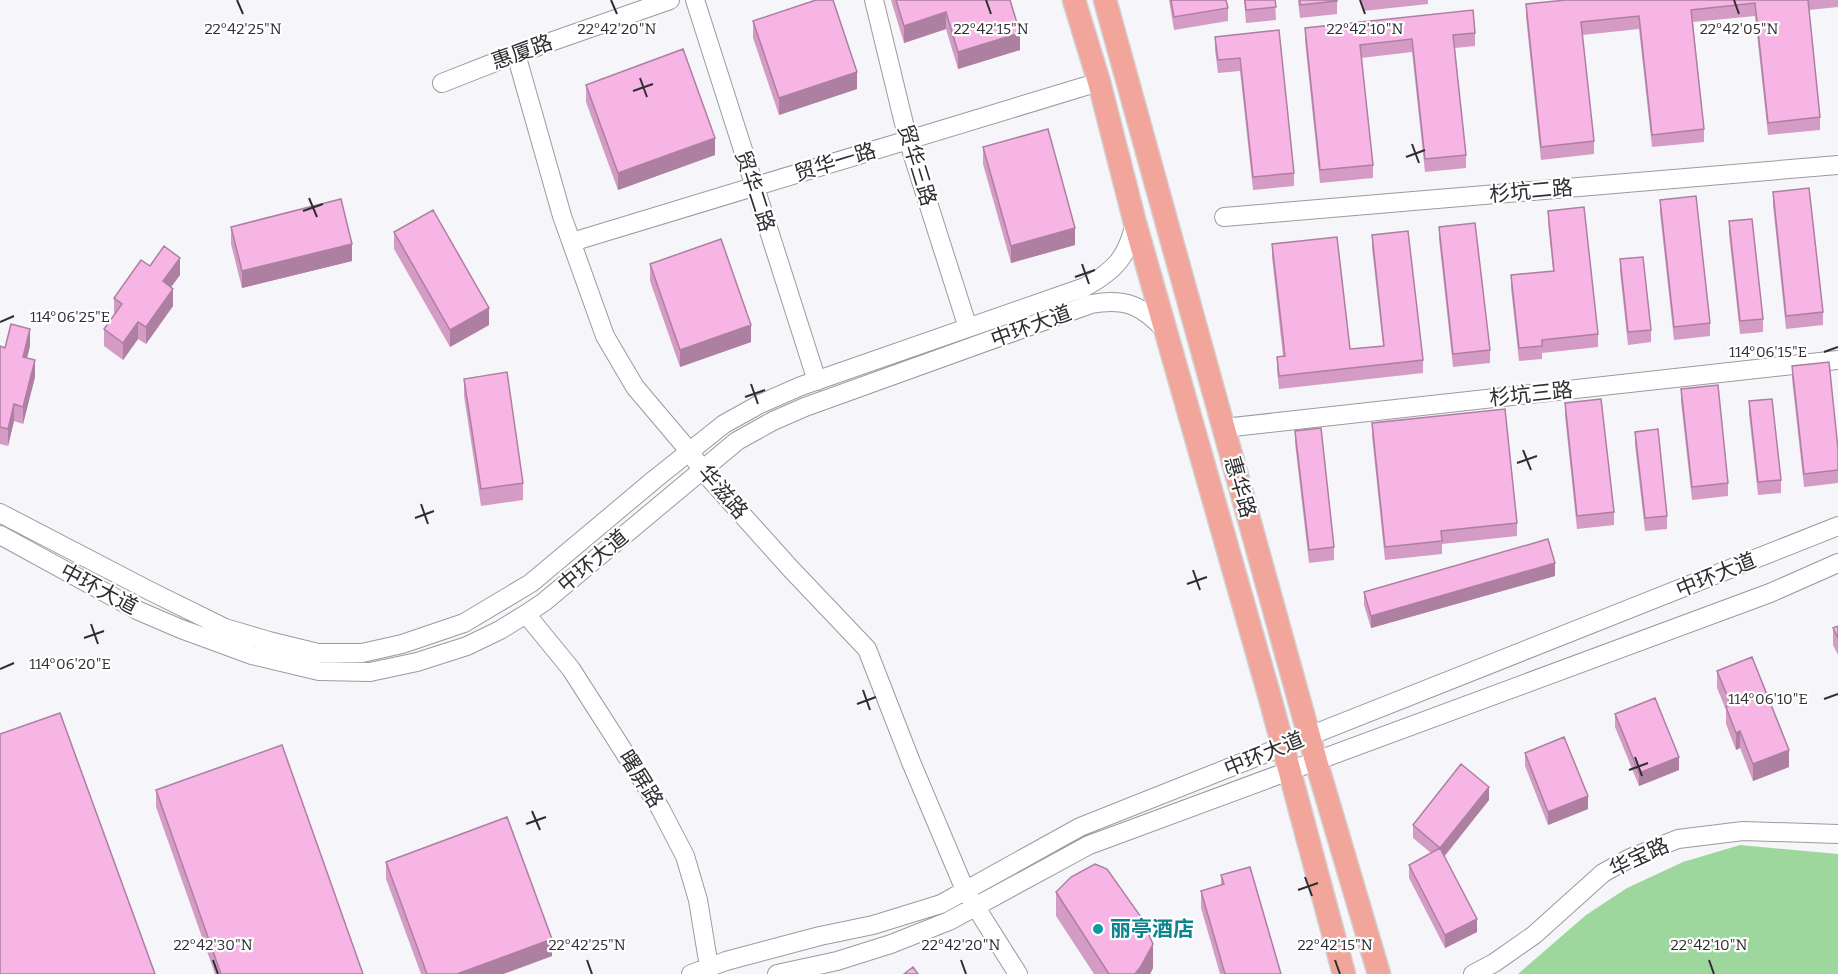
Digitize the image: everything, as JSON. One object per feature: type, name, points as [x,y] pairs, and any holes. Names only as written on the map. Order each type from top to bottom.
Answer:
[{"type":"main road","name":"惠华路","points":[[1074,0],[1099,82],[1135,222],[1290,771],[1344,974]]},
{"type":"main road","name":"惠华路","points":[[1105,0],[1316,761],[1379,974]]},
{"type":"street","name":"惠厦路","points":[[442,83],[516,54],[670,0]]},
{"type":"street","name":"贸华二路","points":[[694,0],[816,381]]},
{"type":"street","name":"贸华三路","points":[[874,0],[908,140],[968,328]]},
{"type":"street","name":"华滋路","points":[[516,54],[562,216],[605,336],[634,387],[690,452],[702,470],[867,649],[911,762],[965,890],[1018,974]]},
{"type":"street","name":"贸华一路","points":[[572,242],[1099,82]]},
{"type":"street","name":"杉坑二路","points":[[1224,217],[1838,165]]},
{"type":"street","name":"中环大道","points":[[0,513],[225,628],[318,653],[362,653],[402,644],[464,623],[531,583],[724,424],[760,404],[816,381],[1085,287],[1104,276],[1120,261],[1130,244],[1135,222]]},
{"type":"street","name":"中环大道","points":[[0,535],[139,611],[181,629],[252,655],[319,671],[370,672],[417,662],[467,646],[500,630],[544,602],[737,441],[805,407],[1091,304],[1109,301],[1131,304],[1149,314],[1166,332]]},
{"type":"street","name":"杉坑三路","points":[[1224,428],[1838,360]]},
{"type":"street","name":"中环大道","points":[[691,974],[726,961],[873,924],[941,904],[1080,827],[1838,526]]},
{"type":"street","name":"中环大道","points":[[777,974],[837,961],[891,944],[977,907],[1089,845],[1770,593],[1838,563]]},
{"type":"street","name":"曙屏路","points":[[526,614],[571,669],[660,808],[685,856],[698,900],[709,967]]},
{"type":"street","name":"华宝路","points":[[1473,974],[1494,963],[1534,935],[1603,873],[1630,858],[1678,839],[1743,831],[1838,834]]},
{"type":"green space","points":[[1740,845],[1838,854],[1838,974],[1518,974],[1586,915],[1627,888],[1683,862]]},
{"type":"building","points":[[816,0],[833,0],[857,72],[779,98],[753,21]]},
{"type":"building","points":[[896,0],[1010,0],[1020,33],[958,52],[946,12],[904,26]]},
{"type":"building","points":[[1171,0],[1226,0],[1228,8],[1174,17]]},
{"type":"building","points":[[1245,0],[1275,0],[1276,7],[1246,10]]},
{"type":"building","points":[[1300,0],[1337,0],[1337,1],[1300,5]]},
{"type":"building","points":[[1566,0],[1808,0],[1820,117],[1768,123],[1755,3],[1691,10],[1704,129],[1652,135],[1639,16],[1581,22],[1594,141],[1541,147],[1526,4]]},
{"type":"building","points":[[1473,10],[1475,33],[1453,35],[1466,155],[1425,159],[1412,39],[1360,45],[1373,165],[1320,170],[1305,28]]},
{"type":"building","points":[[1279,30],[1294,173],[1253,177],[1240,58],[1218,60],[1215,37]]},
{"type":"building","points":[[683,49],[715,138],[618,173],[586,85]]},
{"type":"building","points":[[1048,129],[1075,228],[1011,246],[983,147]]},
{"type":"building","points":[[1809,188],[1823,312],[1786,316],[1773,192]]},
{"type":"building","points":[[1696,196],[1710,323],[1674,327],[1660,200]]},
{"type":"building","points":[[341,199],[352,244],[242,271],[231,227]]},
{"type":"building","points":[[1584,207],[1598,334],[1542,340],[1542,346],[1519,348],[1511,275],[1554,271],[1548,211]]},
{"type":"building","points":[[433,210],[489,308],[450,330],[394,232]]},
{"type":"building","points":[[1752,219],[1763,319],[1740,321],[1729,221]]},
{"type":"building","points":[[1475,223],[1490,350],[1453,354],[1439,227]]},
{"type":"building","points":[[1408,231],[1423,360],[1279,376],[1277,357],[1285,356],[1272,244],[1337,237],[1350,349],[1384,346],[1372,235]]},
{"type":"building","points":[[721,239],[751,325],[680,350],[650,264]]},
{"type":"building","points":[[164,246],[180,258],[163,281],[173,289],[146,327],[138,322],[123,343],[104,329],[122,304],[114,298],[141,260],[150,266]]},
{"type":"building","points":[[1643,257],[1651,330],[1628,332],[1620,259]]},
{"type":"building","points":[[11,324],[30,329],[23,357],[35,360],[23,407],[14,404],[8,429],[0,427],[0,346],[5,348]]},
{"type":"building","points":[[1829,362],[1838,470],[1804,474],[1792,366]]},
{"type":"building","points":[[507,372],[523,483],[481,489],[464,379]]},
{"type":"building","points":[[1718,385],[1728,483],[1692,487],[1681,389]]},
{"type":"building","points":[[1601,399],[1614,512],[1577,516],[1565,403]]},
{"type":"building","points":[[1772,399],[1781,480],[1758,482],[1749,401]]},
{"type":"building","points":[[1505,409],[1517,523],[1441,531],[1442,541],[1385,547],[1372,423]]},
{"type":"building","points":[[1321,428],[1334,547],[1309,550],[1295,431]]},
{"type":"building","points":[[1658,429],[1667,516],[1645,518],[1635,432]]},
{"type":"building","points":[[1548,539],[1555,563],[1371,616],[1364,592]]},
{"type":"building","points":[[1838,626],[1838,638],[1833,628]]},
{"type":"building","points":[[1752,657],[1789,750],[1753,764],[1740,731],[1736,733],[1726,707],[1731,705],[1717,671]]},
{"type":"building","points":[[1655,698],[1679,757],[1639,773],[1615,714]]},
{"type":"building","points":[[60,713],[155,974],[0,974],[0,734]]},
{"type":"building","points":[[1564,737],[1588,796],[1548,812],[1525,753]]},
{"type":"building","points":[[282,745],[363,974],[221,974],[156,790]]},
{"type":"building","points":[[1461,764],[1489,787],[1440,848],[1413,825]]},
{"type":"building","points":[[507,817],[552,939],[457,974],[427,974],[386,862]]},
{"type":"building","points":[[1440,848],[1477,919],[1445,935],[1409,865]]},
{"type":"building","name":"丽亭酒店","points":[[1095,864],[1107,869],[1141,917],[1153,944],[1135,974],[1109,974],[1056,892],[1071,877]]},
{"type":"building","points":[[1250,867],[1281,974],[1225,974],[1201,891],[1224,884],[1221,875]]},
{"type":"building","points":[[913,967],[918,974],[904,974]]},
{"type":"place","name":"丽亭酒店","points":[[1098,929]]}]
